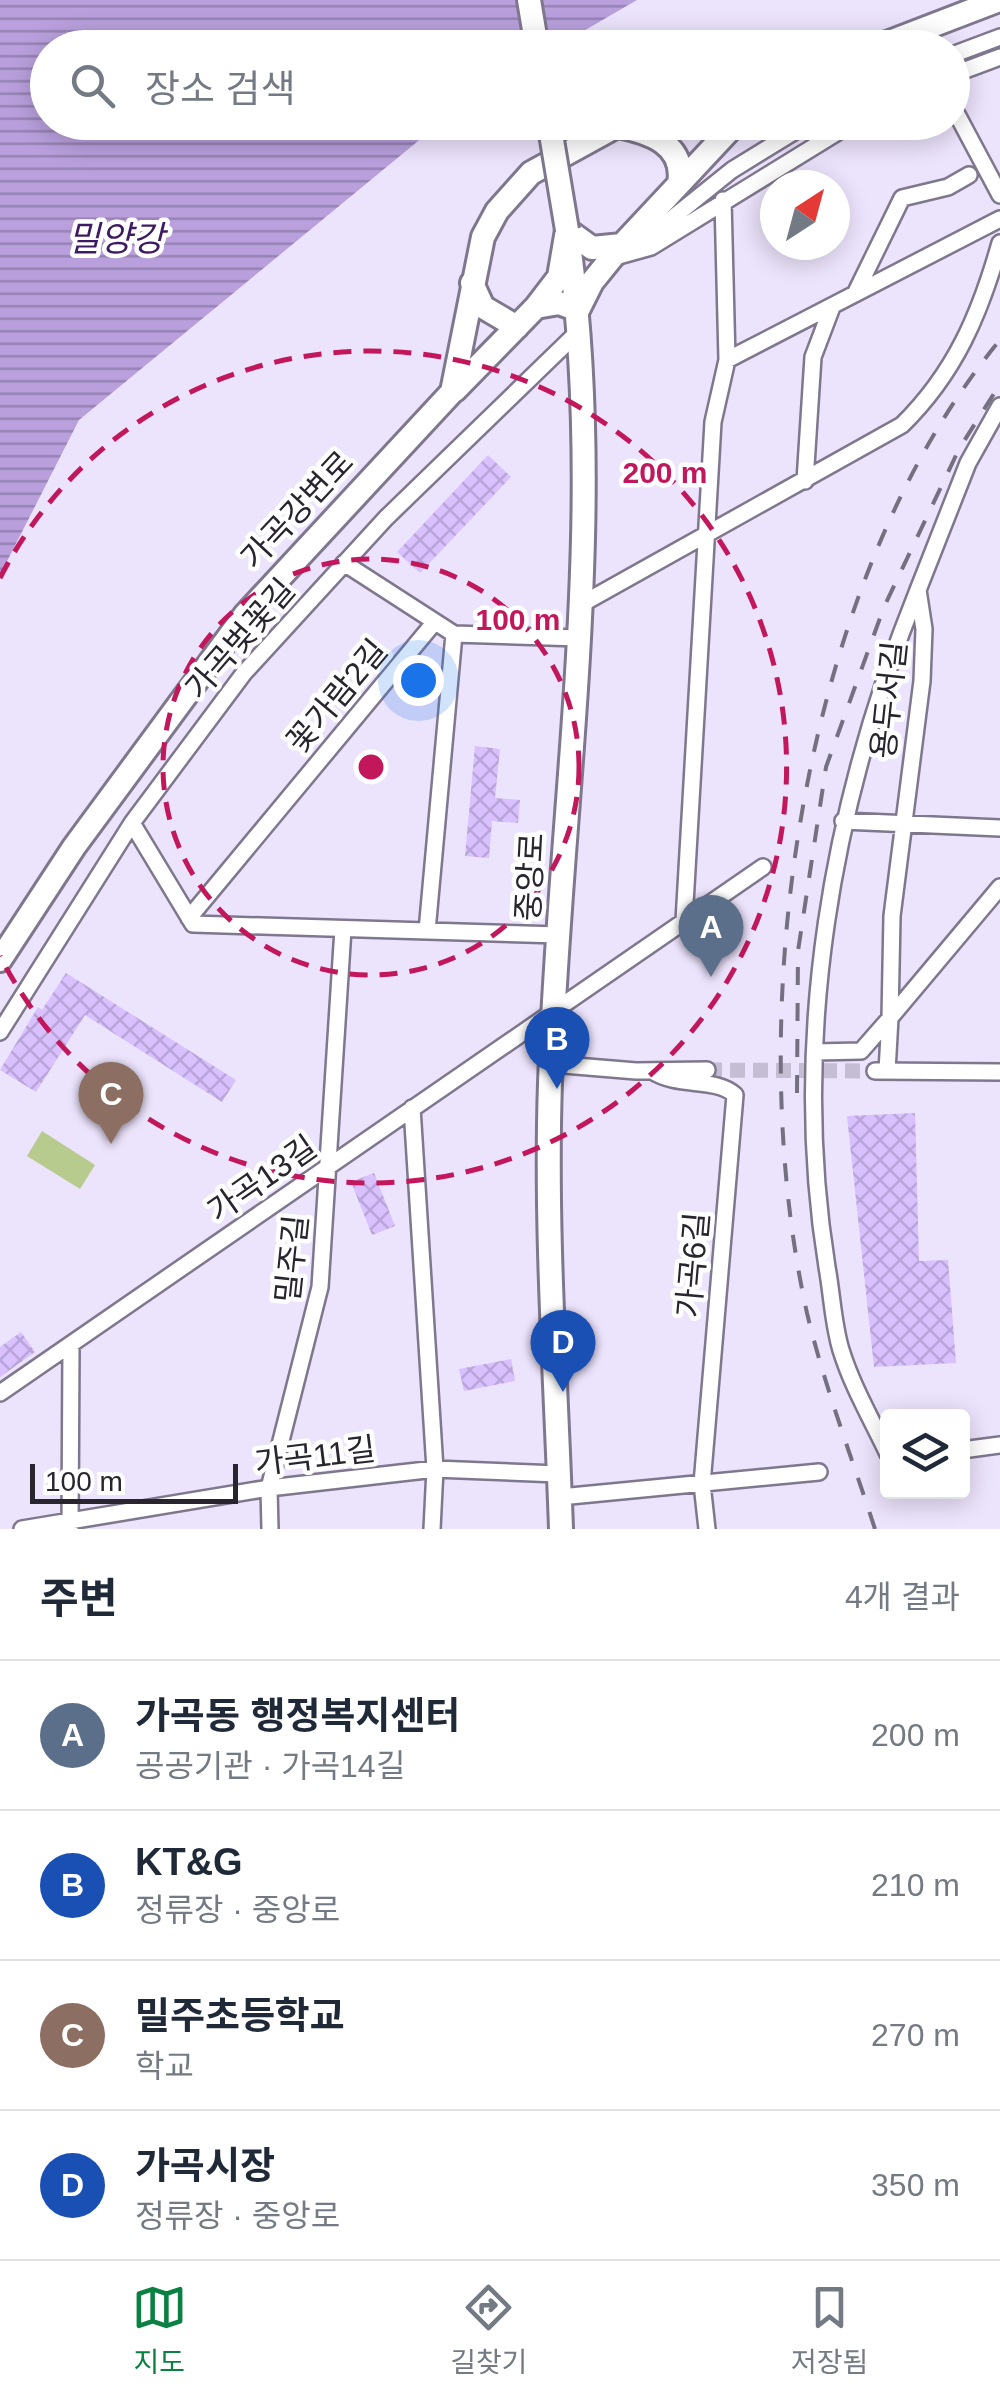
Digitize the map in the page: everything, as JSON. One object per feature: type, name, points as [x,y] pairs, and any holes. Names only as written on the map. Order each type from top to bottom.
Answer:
[{"type":"main road","points":[[529,0],[534,30]]},
{"type":"main road","points":[[921,30],[1000,0]]},
{"type":"main road","name":"중앙로","points":[[552,140],[579,320],[584,508],[552,1064],[561,1529]]},
{"type":"main road","points":[[452,392],[483,237],[531,174],[592,140]]},
{"type":"main road","points":[[659,140],[668,146],[682,171],[679,184]]},
{"type":"main road","points":[[536,307],[560,302],[579,320],[620,252],[720,140]]},
{"type":"main road","points":[[567,230],[592,248],[620,252]]},
{"type":"main road","name":"가곡강변로","points":[[0,960],[97,815],[234,629],[306,545],[536,307],[558,277],[567,230]]},
{"type":"main road","points":[[472,283],[483,307],[517,326]]},
{"type":"street","points":[[970,48],[1000,37]]},
{"type":"street","points":[[970,69],[1000,58]]},
{"type":"street","points":[[970,139],[1000,196]]},
{"type":"street","points":[[620,252],[732,170],[781,140]]},
{"type":"street","points":[[620,252],[651,246],[824,140]]},
{"type":"street","points":[[855,294],[902,198],[948,187],[970,175]]},
{"type":"street","points":[[684,921],[712,422],[726,360],[724,200]]},
{"type":"street","points":[[726,360],[1000,219]]},
{"type":"street","points":[[580,605],[902,426],[936,392],[962,345],[1000,243]]},
{"type":"street","points":[[804,481],[813,357],[832,306]]},
{"type":"street","name":"가곡벚꽃길","points":[[0,1032],[132,823],[221,701],[344,563],[579,320]]},
{"type":"street","name":"용두서길","points":[[1000,406],[968,463],[918,590],[924,629],[922,681],[892,916],[890,1018],[881,1071],[1000,1072]]},
{"type":"street","points":[[344,563],[432,624],[454,634],[579,638]]},
{"type":"street","points":[[880,1436],[841,1350],[814,1186],[814,1052],[821,952],[843,821],[871,722],[918,590]]},
{"type":"street","name":"꽃가람2길","points":[[189,918],[432,624]]},
{"type":"street","points":[[428,931],[454,634]]},
{"type":"street","points":[[843,821],[1000,828]]},
{"type":"street","points":[[132,823],[192,924],[559,935]]},
{"type":"street","name":"가곡13길","points":[[0,1394],[764,867]]},
{"type":"street","points":[[814,1052],[861,1051],[1000,886]]},
{"type":"street","name":"밀주길","points":[[270,1529],[268,1488],[320,1287],[343,928]]},
{"type":"street","points":[[552,1064],[652,1071],[707,1070]]},
{"type":"street","name":"가곡6길","points":[[652,1071],[670,1083],[727,1088],[735,1095],[702,1484],[708,1529]]},
{"type":"street","points":[[412,1108],[435,1470],[432,1529]]},
{"type":"street","points":[[70,1526],[71,1344]]},
{"type":"street","points":[[970,1449],[1000,1445]]},
{"type":"street","name":"가곡11길","points":[[22,1529],[70,1526],[268,1488],[435,1470],[559,1486],[702,1484],[819,1472]]},
{"type":"green space","points":[[42,1131],[95,1165],[80,1189],[27,1156]]},
{"type":"water","name":"밀양강","points":[[0,0],[637,0],[585,30],[30,30],[30,140],[419,140],[79,420],[0,575]]},
{"type":"building","points":[[488,455],[511,477],[420,573],[397,552]]},
{"type":"building","points":[[475,746],[500,749],[495,798],[520,800],[518,823],[492,821],[489,858],[465,856]]},
{"type":"building","points":[[66,973],[236,1080],[222,1102],[85,1015],[36,1092],[0,1070],[38,1007],[42,1010]]},
{"type":"building","points":[[915,1113],[919,1261],[948,1260],[956,1363],[874,1367],[847,1116]]},
{"type":"building","points":[[374,1173],[395,1226],[372,1235],[351,1182]]},
{"type":"building","points":[[21,1332],[35,1352],[0,1377],[0,1347]]},
{"type":"building","points":[[511,1359],[515,1381],[464,1391],[459,1369]]},
{"type":"tunnel","points":[[707,1070],[875,1071]]},
{"type":"railway","points":[[875,1529],[814,1340],[788,1195],[781,1068],[786,937],[803,804],[833,675],[876,552],[932,439],[1000,340]]},
{"type":"railway","points":[[797,1093],[798,951],[826,767],[884,607],[959,449],[1000,384]]},
{"type":"place","name":"가곡동 행정복지센터","points":[[711,977]]},
{"type":"place","name":"KT&G","points":[[557,1089]]},
{"type":"place","name":"밀주초등학교","points":[[111,1144]]},
{"type":"place","name":"가곡시장","points":[[563,1392]]}]
